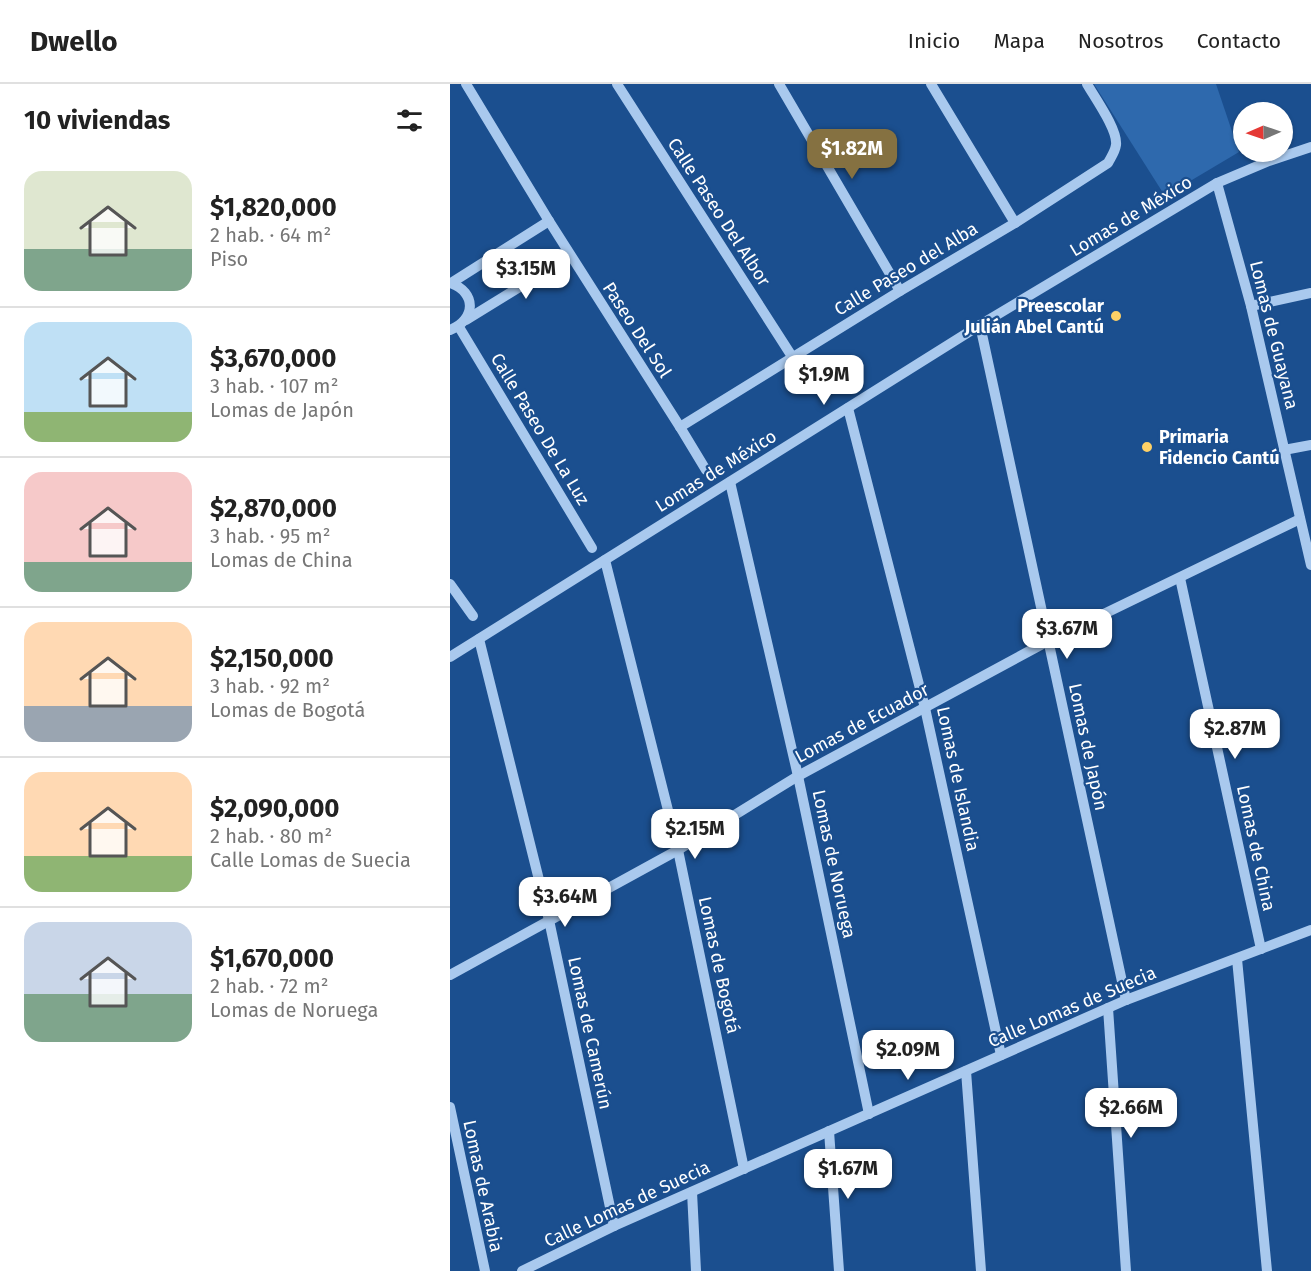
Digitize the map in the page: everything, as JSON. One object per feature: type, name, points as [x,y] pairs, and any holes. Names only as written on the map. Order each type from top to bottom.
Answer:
[{"type":"street","name":"Paseo Del Sol","points":[[466,84],[570,256],[706,470]]},
{"type":"street","name":"Calle Paseo Del Albor","points":[[617,84],[793,358]]},
{"type":"street","points":[[779,84],[900,291]]},
{"type":"street","points":[[930,84],[1015,223]]},
{"type":"street","name":"Calle Paseo del Alba","points":[[680,427],[1015,223],[1108,163],[1117,142],[1108,120],[1087,84]]},
{"type":"street","name":"Lomas de México","points":[[450,657],[980,325],[1217,183],[1269,161],[1311,147]]},
{"type":"street","name":"Lomas de Guayana","points":[[1217,183],[1251,306],[1311,566]]},
{"type":"street","points":[[451,283],[549,221]]},
{"type":"street","points":[[458,326],[570,256]]},
{"type":"street","points":[[451,283],[460,286],[470,302],[470,312],[458,326]]},
{"type":"street","points":[[1251,306],[1311,293]]},
{"type":"street","name":"Lomas de Japón","points":[[980,325],[1126,1000]]},
{"type":"street","name":"Calle Paseo De La Luz","points":[[458,326],[592,548]]},
{"type":"street","name":"Lomas de Islandia","points":[[848,408],[925,708],[1001,1055]]},
{"type":"street","points":[[1284,450],[1311,445]]},
{"type":"street","name":"Lomas de Noruega","points":[[730,482],[798,776],[869,1114]]},
{"type":"street","name":"Lomas de Ecuador","points":[[450,975],[678,850],[798,776],[1048,641],[1300,519]]},
{"type":"street","name":"Lomas de Bogotá","points":[[605,560],[678,850],[744,1169]]},
{"type":"street","name":"Lomas de China","points":[[1180,578],[1261,949]]},
{"type":"street","points":[[450,584],[473,616]]},
{"type":"street","name":"Lomas de Camerún","points":[[479,639],[549,920],[614,1226]]},
{"type":"street","name":"Calle Lomas de Suecia","points":[[522,1271],[614,1226],[1126,1000],[1311,930]]},
{"type":"street","points":[[1237,959],[1267,1271]]},
{"type":"street","points":[[1108,1008],[1126,1271]]},
{"type":"street","points":[[966,1071],[981,1271]]},
{"type":"street","name":"Lomas de Arabia","points":[[450,1107],[485,1271]]},
{"type":"street","points":[[829,1131],[839,1271]]},
{"type":"street","points":[[692,1192],[696,1271]]},
{"type":"shaded area","points":[[1094,84],[1216,84],[1233,134],[1233,156],[1165,196]]},
{"type":"place","name":"Preescolar Julián Abel Cantú","points":[[1116,316]]},
{"type":"place","name":"Primaria Fidencio Cantú","points":[[1147,447]]}]
